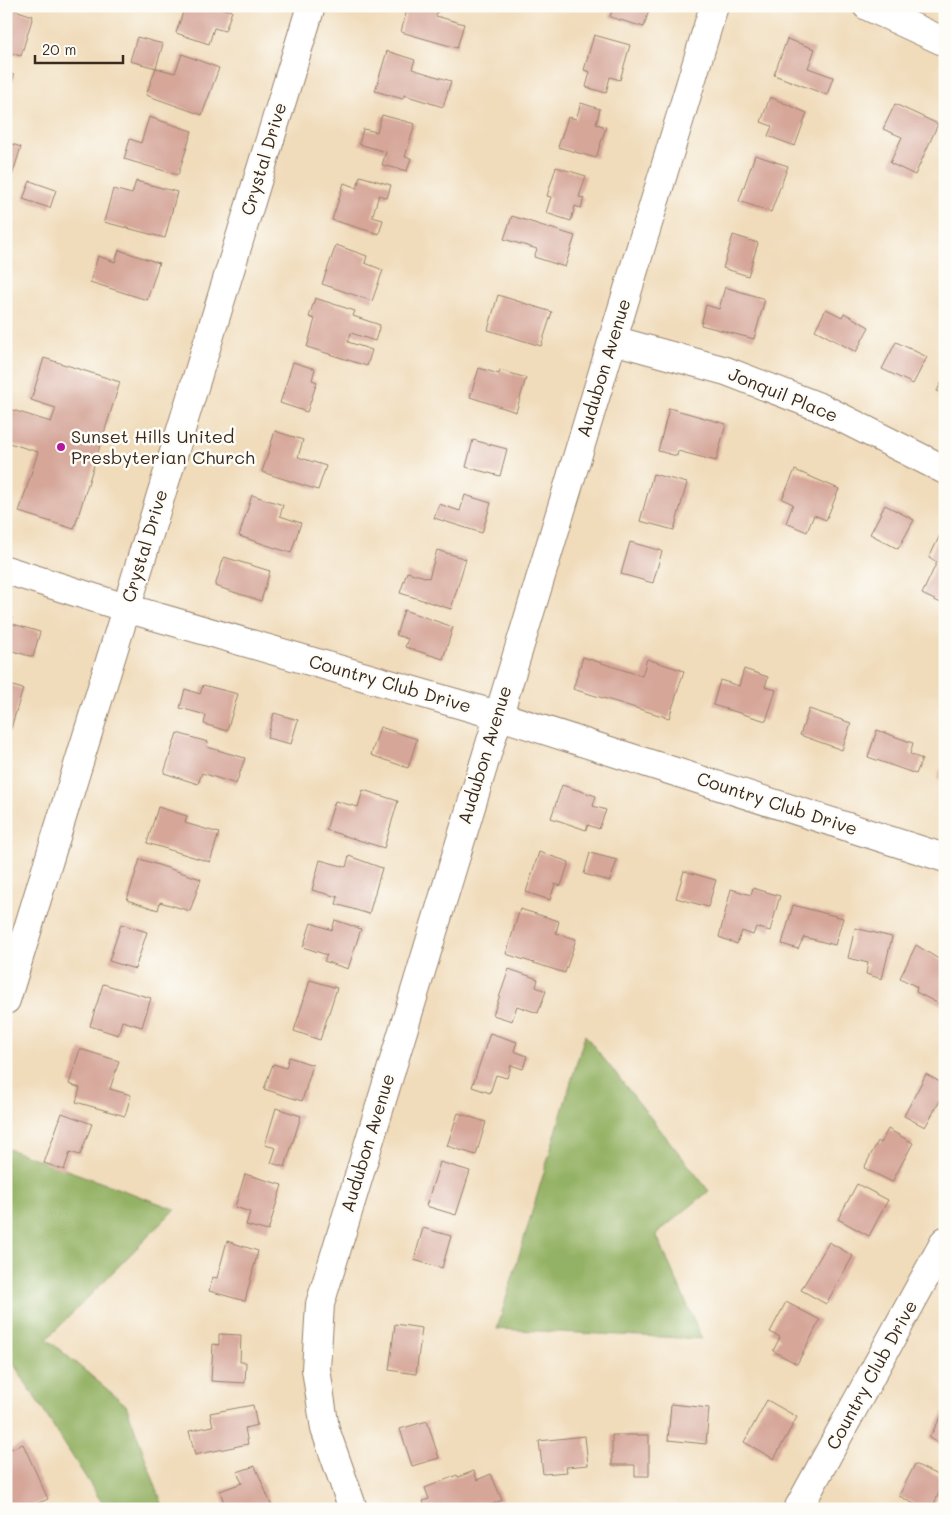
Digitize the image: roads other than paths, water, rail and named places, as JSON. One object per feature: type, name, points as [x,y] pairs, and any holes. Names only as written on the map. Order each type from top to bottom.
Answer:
[{"type":"street","name":"Crystal Drive","points":[[6,1000],[311,6]]},
{"type":"street","name":"Audubon Avenue","points":[[353,1509],[325,1429],[316,1369],[320,1304],[497,715],[714,6]]},
{"type":"street","points":[[867,6],[945,42]]},
{"type":"street","name":"Jonquil Place","points":[[613,340],[726,371],[822,408],[945,470]]},
{"type":"street","name":"Country Club Drive","points":[[6,570],[126,608],[497,715],[945,858]]},
{"type":"street","name":"Country Club Drive","points":[[798,1509],[945,1241]]},
{"type":"place","name":"Sunset Hills United Presbyterian Church","points":[[61,447]]}]
